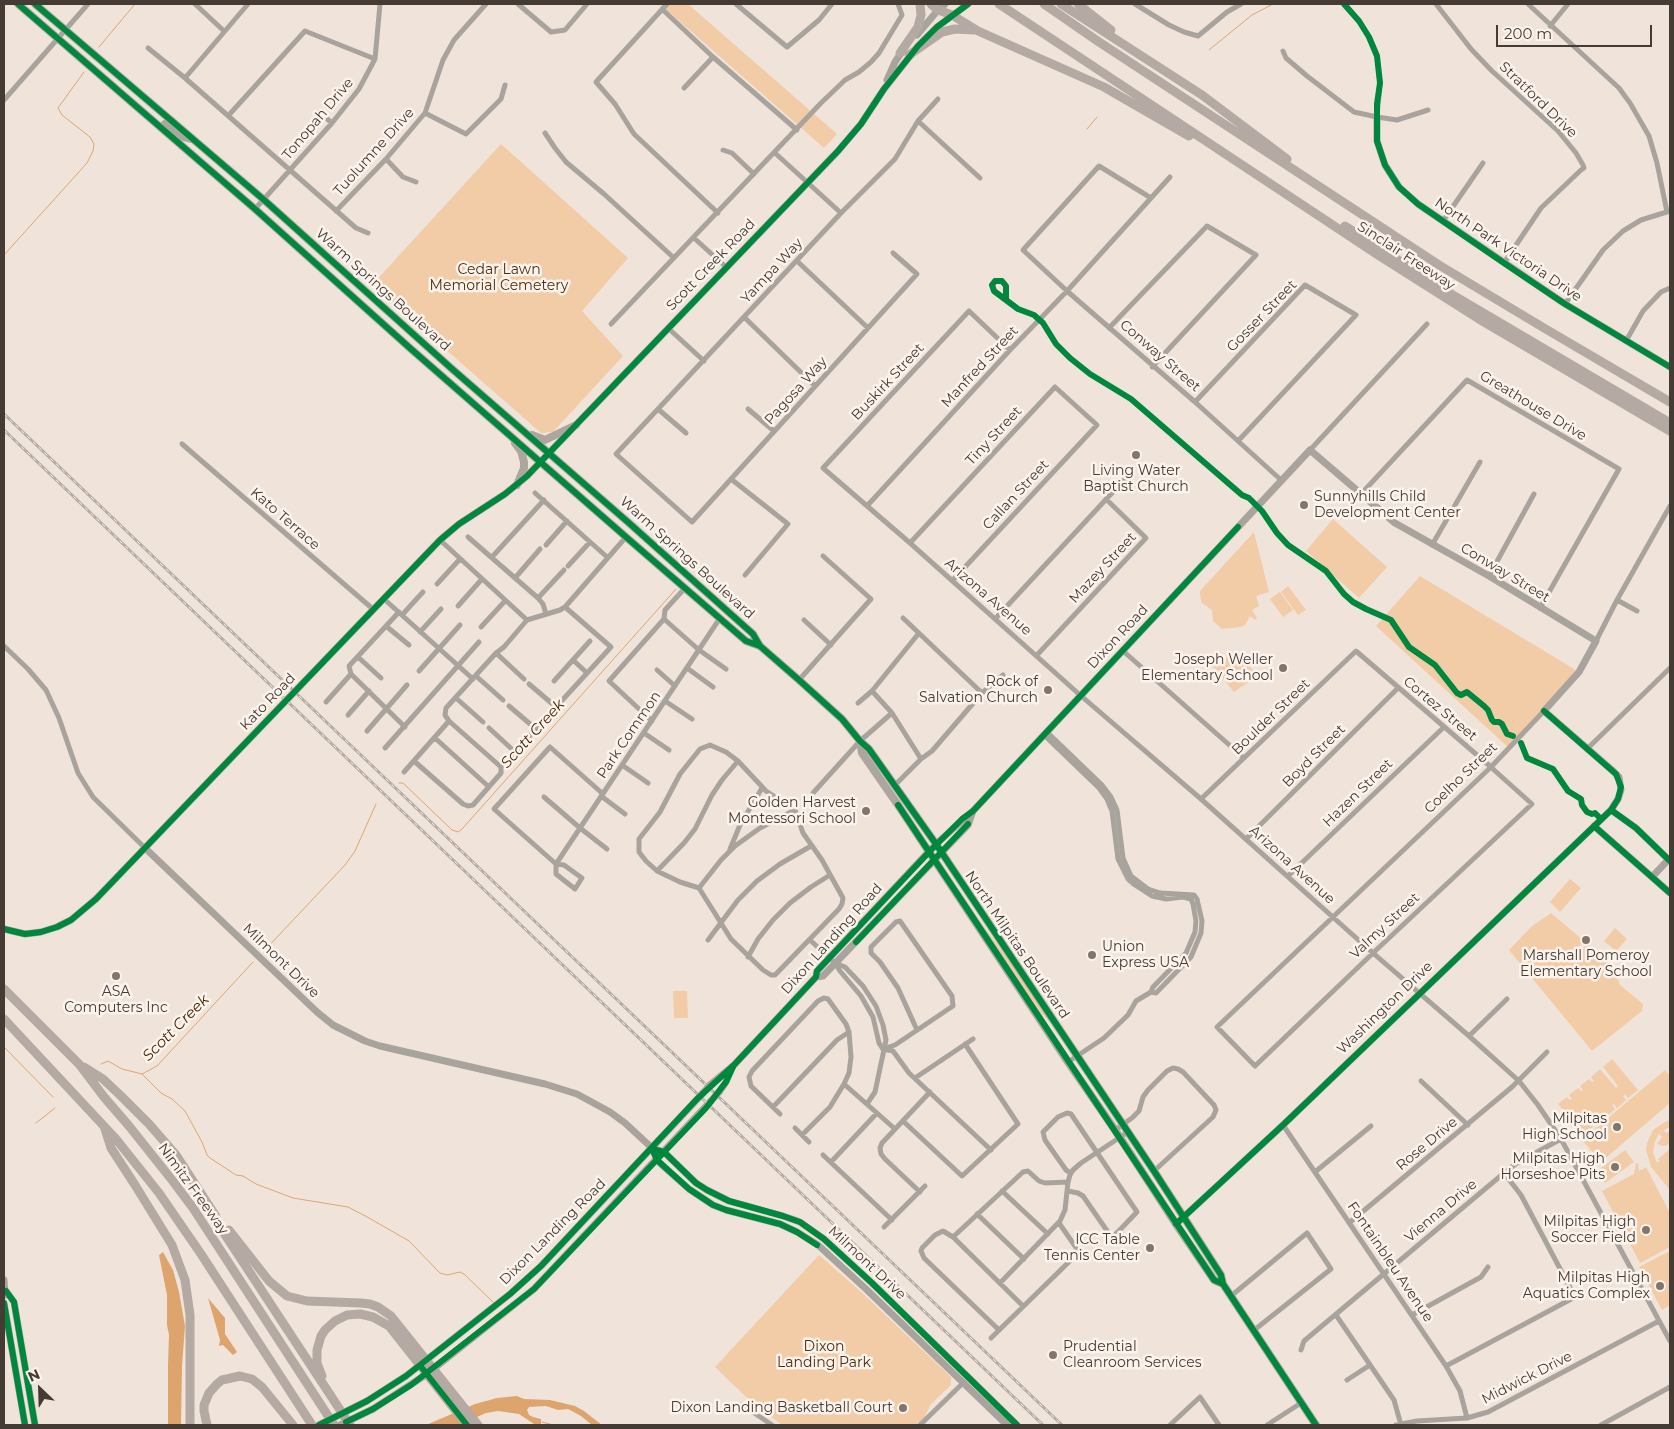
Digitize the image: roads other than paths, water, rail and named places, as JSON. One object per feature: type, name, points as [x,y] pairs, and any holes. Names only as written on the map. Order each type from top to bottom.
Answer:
[{"type":"highway","points":[[905,54],[918,27],[921,15],[920,4]]},
{"type":"highway","points":[[999,4],[1075,46],[1278,182],[1448,292],[1670,423]]},
{"type":"highway","points":[[1009,4],[1022,15]]},
{"type":"highway","points":[[1044,4],[1059,8],[1159,66]]},
{"type":"highway","points":[[1078,4],[1159,66],[1235,118],[1296,165],[1309,180]]},
{"type":"highway","points":[[938,6],[978,31],[1104,88],[1263,178]]},
{"type":"highway","name":"Sinclair Freeway","points":[[1059,8],[1098,42],[1397,238],[1490,297],[1670,402]]},
{"type":"highway","name":"Sinclair Freeway","points":[[1022,15],[1063,45],[1378,255],[1478,319],[1670,431]]},
{"type":"highway","points":[[905,54],[942,32],[955,29],[978,31]]},
{"type":"highway","name":"Nimitz Freeway","points":[[4,989],[79,1064],[193,1208],[334,1425]]},
{"type":"highway","points":[[4,1019],[138,1165],[180,1222],[312,1425]]},
{"type":"highway","points":[[79,1064],[103,1079],[166,1143],[215,1215],[280,1292],[300,1300],[361,1302],[378,1307],[396,1322],[423,1362],[455,1403],[478,1425]]},
{"type":"highway","points":[[104,1126],[111,1148],[167,1237],[185,1280],[190,1316],[190,1425]]},
{"type":"highway","points":[[215,1215],[220,1227],[350,1425]]},
{"type":"highway","points":[[338,1407],[321,1374],[316,1357],[321,1336],[329,1325],[340,1318],[360,1314],[379,1319],[389,1326],[423,1362]]},
{"type":"highway","points":[[207,1425],[204,1405],[209,1393],[222,1380],[240,1376],[252,1379],[262,1386],[293,1425]]},
{"type":"highway","points":[[455,1403],[467,1425]]},
{"type":"main road","name":"Warm Springs Boulevard","points":[[18,4],[255,208],[411,350],[746,641],[760,646]]},
{"type":"main road","name":"Warm Springs Boulevard","points":[[35,4],[263,200],[549,453],[753,634],[760,646]]},
{"type":"main road","points":[[149,117],[156,117],[180,136],[193,140]]},
{"type":"main road","points":[[522,430],[545,440],[576,425]]},
{"type":"main road","points":[[504,430],[521,451],[524,462],[524,468],[518,485]]},
{"type":"main road","points":[[626,537],[632,533],[658,554],[666,558]]},
{"type":"main road","points":[[676,567],[680,576],[712,604],[720,618],[727,617],[751,637],[755,638]]},
{"type":"main road","name":"North Milpitas Boulevard","points":[[760,646],[842,719],[860,742],[869,748],[936,844],[1076,1057],[1154,1170],[1222,1275],[1223,1284],[1316,1425]]},
{"type":"main road","name":"North Milpitas Boulevard","points":[[860,742],[862,753],[1176,1224],[1214,1280],[1223,1284]]},
{"type":"street","points":[[4,100],[88,4]]},
{"type":"street","points":[[195,4],[224,31]]},
{"type":"street","points":[[185,78],[248,4]]},
{"type":"street","name":"Tonopah Drive","points":[[255,208],[332,123],[359,89],[375,58],[380,4]]},
{"type":"street","name":"Tuolumne Drive","points":[[336,211],[386,159],[424,113],[454,40],[486,4]]},
{"type":"street","points":[[518,4],[551,32],[565,30],[586,4]]},
{"type":"street","points":[[667,4],[596,82],[615,104],[634,134],[718,213]]},
{"type":"street","points":[[736,4],[787,47],[819,20],[832,4]]},
{"type":"street","points":[[742,10],[748,4]]},
{"type":"street","points":[[611,324],[821,103],[845,80],[871,62],[879,53],[902,15],[898,4]]},
{"type":"street","name":"Scott Creek Road","points":[[905,54],[968,4]]},
{"type":"street","points":[[1135,4],[1169,25],[1198,36],[1227,12],[1241,4]]},
{"type":"street","points":[[1344,4],[1370,37],[1377,56],[1380,83],[1377,117]]},
{"type":"street","name":"Stratford Drive","points":[[1436,4],[1471,49],[1492,71],[1558,131],[1576,153],[1584,168],[1541,208],[1504,263]]},
{"type":"street","points":[[1528,4],[1618,88],[1630,103],[1649,136],[1669,212],[1641,220],[1623,231],[1604,250],[1565,304]]},
{"type":"street","points":[[1550,26],[1568,4]]},
{"type":"street","name":"Scott Creek Road","points":[[541,462],[838,151],[861,124],[913,40],[938,6]]},
{"type":"street","points":[[662,9],[797,130]]},
{"type":"street","points":[[228,116],[305,31],[375,58]]},
{"type":"street","points":[[148,48],[185,78],[356,228],[368,233]]},
{"type":"street","points":[[1283,51],[1286,58],[1354,112],[1398,120],[1428,110]]},
{"type":"street","points":[[684,88],[713,56]]},
{"type":"street","points":[[424,113],[466,134],[501,99],[504,85]]},
{"type":"street","name":"Yampa Way","points":[[692,522],[616,454],[895,159],[918,121],[938,99]]},
{"type":"street","points":[[319,112],[332,123]]},
{"type":"street","name":"North Park Victoria Drive","points":[[1377,117],[1377,142],[1385,166],[1399,187],[1418,204],[1565,304],[1670,367]]},
{"type":"street","points":[[918,121],[980,178]]},
{"type":"street","points":[[545,133],[566,162],[674,258]]},
{"type":"street","points":[[722,150],[732,152],[754,174]]},
{"type":"street","points":[[775,153],[842,213]]},
{"type":"street","points":[[386,159],[403,177],[416,182]]},
{"type":"street","points":[[1443,221],[1483,163]]},
{"type":"street","name":"Conway Street","points":[[1151,198],[1099,166],[1023,250],[1281,480]]},
{"type":"street","name":"Manfred Street","points":[[867,506],[1170,177]]},
{"type":"street","points":[[1109,328],[1207,226],[1256,255],[1152,367]]},
{"type":"street","points":[[694,238],[726,267]]},
{"type":"street","name":"Pagosa Way","points":[[692,522],[917,274],[893,253]]},
{"type":"street","points":[[797,261],[868,328]]},
{"type":"street","name":"Gosser Street","points":[[1195,402],[1305,285],[1356,315],[1238,441]]},
{"type":"street","points":[[1626,342],[1643,311],[1661,292],[1670,288]]},
{"type":"street","name":"Buskirk Street","points":[[823,468],[968,311],[1010,350]]},
{"type":"street","points":[[744,318],[815,386]]},
{"type":"street","name":"Dixon Road","points":[[929,852],[973,811],[1427,324]]},
{"type":"street","points":[[668,328],[704,360]]},
{"type":"street","name":"Greathouse Drive","points":[[1361,494],[1467,380],[1618,469],[1540,608]]},
{"type":"street","name":"Tiny Street","points":[[910,543],[1055,387],[1097,425]]},
{"type":"street","points":[[658,409],[686,433]]},
{"type":"street","points":[[748,409],[774,431]]},
{"type":"street","name":"Callan Street","points":[[952,581],[1097,425]]},
{"type":"street","name":"Kato Terrace","points":[[182,444],[374,610]]},
{"type":"street","name":"Conway Street","points":[[1310,450],[1395,523],[1489,576],[1596,641]]},
{"type":"street","name":"Kato Road","points":[[4,929],[26,934],[57,927],[70,920],[96,899],[440,540],[459,524],[518,485],[541,462]]},
{"type":"street","points":[[1432,545],[1480,462]]},
{"type":"street","name":"Arizona Avenue","points":[[823,468],[1519,1081],[1560,1138],[1670,1341]]},
{"type":"street","points":[[731,479],[788,524],[746,575]]},
{"type":"street","points":[[995,619],[1124,480]]},
{"type":"street","points":[[535,493],[607,557]]},
{"type":"street","points":[[1489,576],[1534,494]]},
{"type":"street","name":"Mazey Street","points":[[1037,655],[1146,538],[1106,499]]},
{"type":"street","points":[[492,557],[544,500]]},
{"type":"street","name":"Coelho Street","points":[[1255,1066],[1217,1027],[1491,767],[1579,672],[1670,506]]},
{"type":"street","points":[[546,545],[567,521]]},
{"type":"street","points":[[468,537],[538,598],[546,614]]},
{"type":"street","points":[[501,767],[449,721],[445,715],[446,708],[527,620],[565,607],[626,537]]},
{"type":"street","points":[[440,540],[527,620]]},
{"type":"street","points":[[538,598],[590,542]]},
{"type":"street","points":[[515,578],[540,549]]},
{"type":"street","points":[[799,680],[871,599],[823,556]]},
{"type":"street","points":[[437,584],[460,559]]},
{"type":"street","points":[[458,606],[482,579]]},
{"type":"street","points":[[652,721],[609,681],[664,619],[666,610],[685,588]]},
{"type":"street","points":[[405,727],[351,674],[350,666],[386,626],[423,592]]},
{"type":"street","points":[[384,599],[439,649],[503,700]]},
{"type":"street","points":[[1617,600],[1638,611]]},
{"type":"street","points":[[481,627],[505,601]]},
{"type":"street","points":[[414,761],[463,804],[472,805],[501,773],[501,767],[611,647],[565,607]]},
{"type":"street","points":[[420,632],[441,609]]},
{"type":"street","name":"Park Common","points":[[556,864],[720,618]]},
{"type":"street","points":[[903,618],[982,692]]},
{"type":"street","points":[[664,619],[699,650],[726,669]]},
{"type":"street","points":[[804,620],[831,645]]},
{"type":"street","points":[[419,671],[460,625]]},
{"type":"street","points":[[386,626],[409,646]]},
{"type":"street","points":[[858,703],[872,692],[919,633]]},
{"type":"street","points":[[554,681],[590,640]]},
{"type":"street","points":[[385,748],[479,642]]},
{"type":"street","name":"Milmont Drive","points":[[4,646],[46,690],[56,709],[78,773],[92,796],[316,1012],[364,1041],[545,1084],[577,1094],[610,1112],[625,1123],[652,1148],[664,1152],[696,1183],[707,1190],[729,1202],[800,1222],[824,1239],[872,1283],[1007,1425]]},
{"type":"street","points":[[1122,650],[1244,758]]},
{"type":"street","name":"Boulder Street","points":[[1201,799],[1356,651]]},
{"type":"street","name":"Cortez Street","points":[[1356,651],[1532,804]]},
{"type":"street","points":[[496,653],[524,679]]},
{"type":"street","points":[[358,657],[381,678]]},
{"type":"street","points":[[573,660],[587,673]]},
{"type":"street","points":[[687,668],[713,686]]},
{"type":"street","points":[[1588,748],[1670,668]]},
{"type":"street","points":[[658,670],[675,686]]},
{"type":"street","points":[[326,702],[351,674]]},
{"type":"street","points":[[894,786],[921,759],[932,752],[982,692],[1003,675]]},
{"type":"street","points":[[529,684],[556,708]]},
{"type":"street","points":[[367,731],[407,685]]},
{"type":"street","name":"Boyd Street","points":[[1246,839],[1398,688]]},
{"type":"street","points":[[348,715],[368,691]]},
{"type":"street","points":[[872,692],[892,713],[921,759]]},
{"type":"street","points":[[456,698],[483,722]]},
{"type":"street","points":[[665,701],[692,719]]},
{"type":"street","points":[[509,706],[536,729]]},
{"type":"street","points":[[1544,711],[1609,767],[1620,780],[1621,794],[1611,810],[1636,828],[1670,860],[1652,878]]},
{"type":"street","points":[[812,793],[860,742],[892,713]]},
{"type":"street","points":[[404,772],[449,721]]},
{"type":"street","name":"Hazen Street","points":[[1288,876],[1444,726]]},
{"type":"street","points":[[489,728],[515,752]]},
{"type":"street","points":[[644,733],[669,750]]},
{"type":"street","points":[[1045,734],[1102,785],[1111,796],[1117,810],[1123,858],[1131,876],[1148,889],[1160,893],[1188,893],[1194,895],[1197,899],[1202,920],[1201,930],[1191,957],[1156,993],[1151,992],[1136,1001],[1128,1015],[1104,1038],[1068,1062]]},
{"type":"street","points":[[435,738],[489,787]]},
{"type":"street","points":[[707,745],[715,746],[738,761],[762,788],[796,810],[803,834],[830,875],[841,896],[842,904],[776,975],[771,975],[763,970],[731,939],[699,888],[680,882],[657,870],[641,855],[638,846],[638,839],[660,812],[680,774],[700,749],[707,745]]},
{"type":"street","points":[[556,864],[556,874],[576,889],[582,878],[564,865],[556,864],[494,809],[550,747],[625,814]]},
{"type":"street","points":[[657,870],[695,829],[712,795],[738,761]]},
{"type":"street","points":[[622,765],[648,783]]},
{"type":"street","points":[[729,852],[740,825],[762,788]]},
{"type":"street","points":[[544,797],[607,849]]},
{"type":"street","name":"Valmy Street","points":[[1255,1066],[1532,804]]},
{"type":"street","points":[[699,888],[729,852],[760,828],[796,810]]},
{"type":"street","name":"Washington Drive","points":[[1176,1224],[1283,1125],[1611,810]]},
{"type":"street","name":"Dixon Road","points":[[941,853],[968,825],[973,811]]},
{"type":"street","points":[[1594,826],[1670,893]]},
{"type":"street","points":[[708,940],[738,900],[757,881],[780,864],[811,846]]},
{"type":"street","name":"Dixon Landing Road","points":[[319,1425],[368,1402],[406,1376],[510,1294],[541,1266],[710,1085],[734,1065],[816,977],[823,976],[833,960],[929,852]]},
{"type":"street","name":"Dixon Landing Road","points":[[833,960],[941,853]]},
{"type":"street","points":[[748,957],[758,939],[784,908],[811,886],[830,875]]},
{"type":"street","points":[[883,1049],[895,1045],[953,1006],[954,1000],[900,921],[891,924],[870,947],[871,953],[880,962],[898,988],[917,1030]]},
{"type":"street","points":[[810,940],[833,960],[845,967],[863,986],[880,1015],[886,1040],[878,1082],[875,1092],[867,1104]]},
{"type":"street","points":[[833,960],[867,1005],[875,1023],[879,1043],[883,1049],[893,1052],[904,1068],[991,1150]]},
{"type":"street","points":[[780,1114],[751,1086],[749,1077],[752,1070],[818,1001],[824,998],[831,1002],[846,1024],[849,1032],[851,1057],[849,1073],[830,1107],[802,1135]]},
{"type":"street","points":[[1469,1036],[1507,999]]},
{"type":"street","points":[[773,1107],[837,1040],[849,1032]]},
{"type":"street","points":[[915,1078],[973,1039]]},
{"type":"street","points":[[903,1121],[962,1176],[1018,1124],[965,1044]]},
{"type":"street","name":"Rose Drive","points":[[1349,1223],[1468,1125],[1519,1081],[1548,1052]]},
{"type":"street","name":"Dixon Landing Road","points":[[340,1425],[373,1409],[430,1371],[534,1289],[712,1101],[726,1082],[734,1065]]},
{"type":"street","points":[[1115,1130],[1138,1111],[1143,1097],[1166,1071],[1173,1068],[1183,1072],[1214,1105],[1216,1110],[1213,1117],[1154,1170]]},
{"type":"street","points":[[1421,1081],[1468,1125]]},
{"type":"street","points":[[844,1084],[895,1130]]},
{"type":"street","points":[[920,1192],[881,1154],[880,1148],[882,1143],[930,1092]]},
{"type":"street","points":[[831,1162],[877,1113]]},
{"type":"street","points":[[1068,1191],[1083,1196],[1112,1238],[1137,1212],[1071,1114],[1067,1113],[1058,1117],[1043,1132],[1045,1140],[1066,1170],[1071,1173]]},
{"type":"street","name":"Fontainbleu Avenue","points":[[1283,1125],[1446,1366],[1460,1391],[1467,1418]]},
{"type":"street","points":[[1315,1172],[1371,1126]]},
{"type":"street","points":[[796,1128],[809,1142]]},
{"type":"street","points":[[1000,1282],[1059,1223],[1065,1210],[1068,1182],[1071,1173],[1081,1163],[1128,1132]]},
{"type":"street","name":"Vienna Drive","points":[[1301,1350],[1304,1341],[1504,1173],[1560,1138]]},
{"type":"street","name":"Milmont Drive","points":[[652,1148],[657,1160],[689,1188],[713,1205],[780,1224],[798,1232],[818,1245],[965,1380],[1017,1425]]},
{"type":"street","points":[[823,1155],[892,1220]]},
{"type":"street","points":[[953,1237],[1020,1174],[1028,1171],[1039,1181],[1045,1183],[1068,1182]]},
{"type":"street","points":[[1446,1366],[1575,1296],[1521,1195],[1504,1173]]},
{"type":"street","points":[[884,1228],[926,1186]]},
{"type":"street","points":[[1002,1191],[1048,1234]]},
{"type":"street","points":[[977,1214],[1024,1259]]},
{"type":"street","points":[[991,1338],[1077,1254],[1072,1240],[1059,1223]]},
{"type":"street","points":[[999,1330],[922,1255],[922,1248],[939,1232],[943,1231],[953,1237],[1023,1306]]},
{"type":"street","points":[[1231,1296],[1307,1233],[1331,1269],[1253,1331]]},
{"type":"street","points":[[1412,1315],[1481,1277],[1488,1267]]},
{"type":"street","points":[[4,1280],[6,1291],[4,1303],[25,1425]]},
{"type":"street","points":[[6,1291],[14,1302],[36,1425]]},
{"type":"street","points":[[1336,1315],[1394,1400],[1399,1425]]},
{"type":"street","name":"Midwick Drive","points":[[1399,1425],[1430,1419],[1467,1418],[1488,1412],[1659,1321]]},
{"type":"street","points":[[1347,1380],[1370,1365]]},
{"type":"street","points":[[920,1425],[965,1380]]},
{"type":"street","points":[[1602,1425],[1670,1387]]},
{"type":"street","points":[[1170,1425],[1200,1397],[1219,1425]]},
{"type":"street","points":[[1267,1425],[1301,1403]]},
{"type":"street","points":[[741,1405],[772,1425]]},
{"type":"waterway","points":[[99,47],[135,4]]},
{"type":"waterway","name":"Scott Creek","points":[[1209,50],[1252,15],[1273,4]]},
{"type":"waterway","points":[[4,255],[87,163],[93,151],[94,144],[90,137],[62,115],[58,108],[84,72]]},
{"type":"waterway","name":"Scott Creek","points":[[1087,129],[1097,117]]},
{"type":"waterway","name":"Scott Creek","points":[[399,783],[403,783],[452,830],[458,832],[676,589]]},
{"type":"waterway","name":"Scott Creek","points":[[264,951],[345,865],[355,851],[376,804]]},
{"type":"waterway","name":"Scott Creek","points":[[101,1064],[108,1061],[122,1069],[142,1074],[157,1066],[253,962]]},
{"type":"waterway","name":"Scott Creek","points":[[4,1047],[53,1097]]},
{"type":"waterway","points":[[142,1074],[161,1093],[172,1099],[185,1111],[207,1155],[236,1175],[243,1176],[256,1184],[293,1198],[348,1207],[409,1241],[440,1273],[447,1275],[460,1272],[464,1274],[493,1302]]},
{"type":"waterway","points":[[36,1123],[55,1108]]},
{"type":"waterway","points":[[542,1422],[553,1425]]},
{"type":"railway","points":[[4,414],[1062,1425]]},
{"type":"railway","points":[[4,430],[1043,1425]]},
{"type":"place","name":"Living Water Baptist Church","points":[[1136,455]]},
{"type":"place","name":"Sunnyhills Child Development Center","points":[[1304,505]]},
{"type":"place","name":"Joseph Weller Elementary School","points":[[1283,668]]},
{"type":"place","name":"Rock of Salvation Church","points":[[1048,690]]},
{"type":"place","name":"Golden Harvest Montessori School","points":[[866,811]]},
{"type":"place","name":"Marshall Pomeroy Elementary School","points":[[1586,940]]},
{"type":"place","name":"Union Express USA","points":[[1092,955]]},
{"type":"place","name":"ASA Computers Inc","points":[[116,976]]},
{"type":"place","name":"Milpitas High School","points":[[1617,1127]]},
{"type":"place","name":"Milpitas High Horseshoe Pits","points":[[1615,1167]]},
{"type":"place","name":"Milpitas High Soccer Field","points":[[1646,1230]]},
{"type":"place","name":"ICC Table Tennis Center","points":[[1150,1248]]},
{"type":"place","name":"Milpitas High Aquatics Complex","points":[[1660,1286]]},
{"type":"place","name":"Prudential Cleanroom Services","points":[[1053,1355]]},
{"type":"place","name":"Dixon Landing Basketball Court","points":[[903,1408]]},
{"type":"park label","name":"Cedar Lawn Memorial Cemetery","points":[[499,278]]},
{"type":"park label","name":"Dixon Landing Park","points":[[824,1355]]}]
